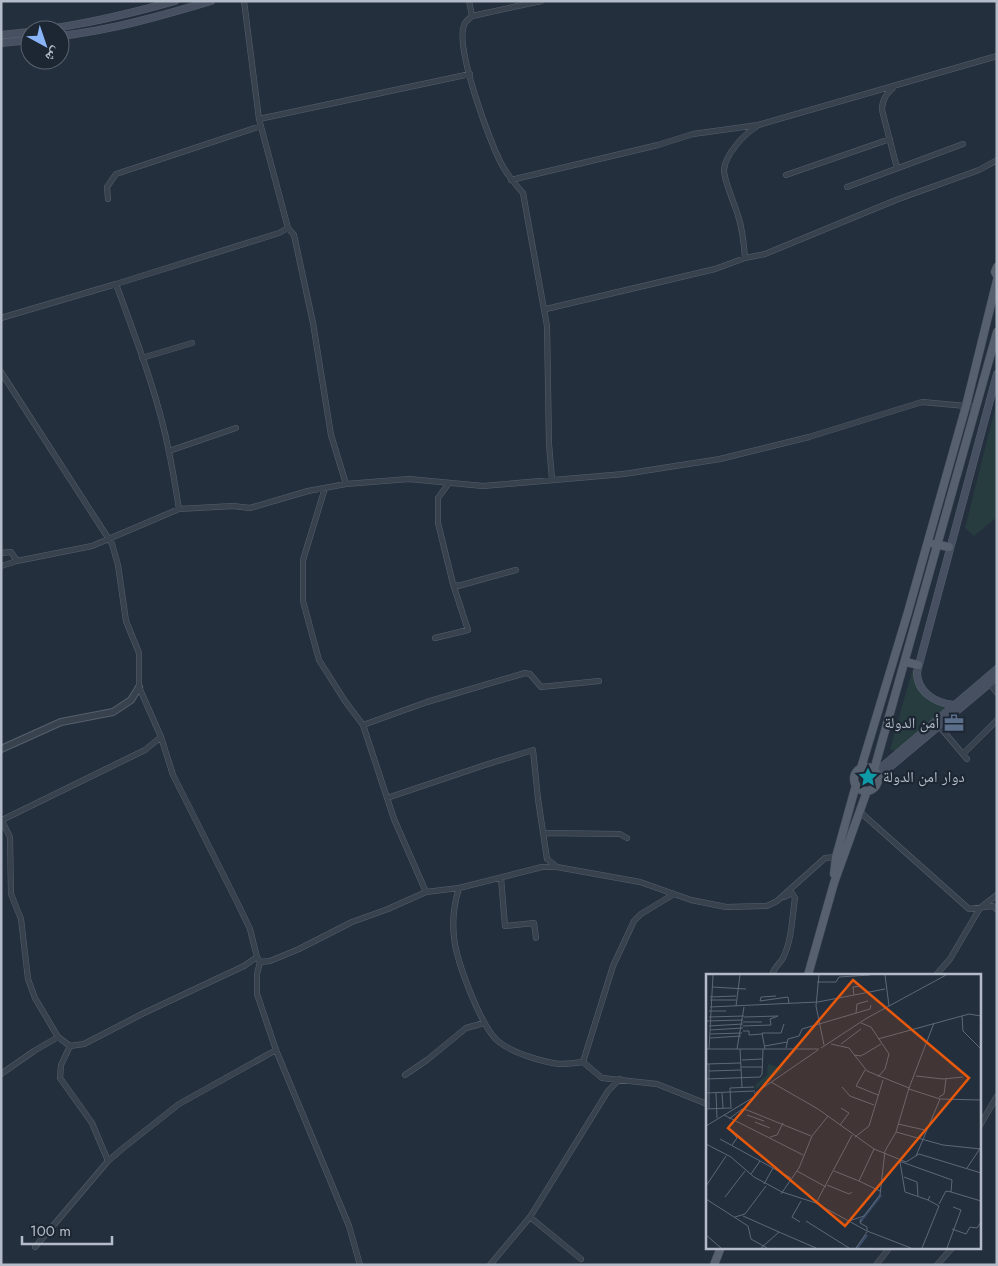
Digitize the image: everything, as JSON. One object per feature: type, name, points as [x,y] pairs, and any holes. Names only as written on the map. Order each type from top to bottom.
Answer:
[{"type":"main road","points":[[70,26],[127,15],[175,1]]},
{"type":"main road","points":[[70,35],[128,25],[211,1]]},
{"type":"main road","points":[[1,36],[20,33]]},
{"type":"main road","points":[[1,43],[20,41]]},
{"type":"main road","points":[[997,267],[995,272],[997,276]]},
{"type":"main road","points":[[834,883],[836,857],[856,785],[854,775],[861,768],[927,543],[966,406],[997,280]]},
{"type":"main road","points":[[808,974],[834,883],[866,791],[875,786],[876,773],[937,545],[997,332]]},
{"type":"main road","points":[[954,705],[937,702],[925,692],[918,680],[918,665],[997,374]]},
{"type":"main road","points":[[927,543],[949,547]]},
{"type":"main road","points":[[906,662],[918,665]]},
{"type":"main road","points":[[876,773],[997,668]]},
{"type":"main road","points":[[876,773],[940,726],[997,677]]},
{"type":"main road","points":[[861,768],[867,767],[876,773]]},
{"type":"main road","points":[[856,785],[858,788],[866,791]]},
{"type":"main road","points":[[714,1265],[721,1248]]},
{"type":"street","points":[[244,1],[259,119],[288,228],[294,236],[313,323],[331,435],[346,484]]},
{"type":"street","points":[[469,1],[472,16]]},
{"type":"street","points":[[541,1],[472,16],[464,25],[463,44],[478,105],[502,165],[511,180],[523,193],[535,264],[546,309],[549,444],[552,479]]},
{"type":"street","points":[[511,180],[658,145],[693,134],[758,125],[997,56]]},
{"type":"street","points":[[259,119],[470,74]]},
{"type":"street","points":[[896,85],[886,94],[882,102],[882,110],[897,168]]},
{"type":"street","points":[[745,258],[740,220],[724,168],[738,142],[746,133],[758,125]]},
{"type":"street","points":[[108,199],[106,187],[116,174],[261,126]]},
{"type":"street","points":[[786,175],[890,139]]},
{"type":"street","points":[[847,186],[963,144]]},
{"type":"street","points":[[546,309],[716,269],[745,258],[765,254],[896,200],[978,170],[997,160]]},
{"type":"street","points":[[1,318],[116,284],[278,233],[288,228]]},
{"type":"street","points":[[116,284],[142,358],[169,451],[179,509]]},
{"type":"street","points":[[142,358],[192,343]]},
{"type":"street","points":[[1,372],[112,544],[118,565],[126,621],[139,653],[139,687],[162,737],[173,775],[250,929],[259,959],[257,994],[276,1050],[349,1226],[360,1265]]},
{"type":"street","points":[[1,566],[16,561],[92,546],[179,509],[233,506],[250,508],[308,491],[346,484],[409,479],[483,486],[624,474],[720,459],[809,436],[922,402],[977,407]]},
{"type":"street","points":[[169,451],[236,428]]},
{"type":"street","points":[[435,638],[468,630],[453,584],[438,523],[438,498],[449,483]]},
{"type":"street","points":[[325,488],[303,560],[303,601],[319,660],[363,725],[394,819],[426,892]]},
{"type":"street","points":[[2,554],[11,552],[16,561]]},
{"type":"street","points":[[453,584],[458,586],[516,570]]},
{"type":"street","points":[[363,725],[427,702],[525,673],[530,674],[541,687],[599,681]]},
{"type":"street","points":[[989,684],[997,693]]},
{"type":"street","points":[[1,749],[61,722],[113,712],[131,700],[139,687]]},
{"type":"street","points":[[940,726],[965,756],[997,720]]},
{"type":"street","points":[[162,737],[145,750],[2,820],[10,837],[11,894],[21,919],[28,979],[35,998],[58,1037],[70,1046],[84,1044],[144,1013],[259,959],[270,961],[299,949],[352,922],[426,892],[460,888],[542,867],[557,867],[640,882],[691,900],[726,907],[767,906],[792,893],[795,898],[789,942],[783,960],[773,970],[772,974]]},
{"type":"street","points":[[387,798],[534,750],[538,800],[547,859],[557,867]]},
{"type":"street","points":[[859,811],[969,909],[993,906],[997,910]]},
{"type":"street","points":[[543,834],[620,834],[627,838]]},
{"type":"street","points":[[778,901],[825,858],[836,857]]},
{"type":"street","points":[[501,878],[506,926],[534,923],[536,938]]},
{"type":"street","points":[[460,888],[454,906],[454,938],[473,998],[484,1023],[496,1040],[507,1048],[526,1056],[560,1064],[583,1062],[602,1078],[657,1084],[706,1104]]},
{"type":"street","points":[[583,1062],[613,966],[634,921],[641,914],[674,894]]},
{"type":"street","points":[[937,974],[950,959],[980,908],[997,895]]},
{"type":"street","points":[[404,1075],[427,1060],[466,1028],[484,1023]]},
{"type":"street","points":[[1,1074],[58,1037]]},
{"type":"street","points":[[70,1046],[61,1065],[60,1078],[92,1123],[108,1161]]},
{"type":"street","points":[[35,1247],[108,1161],[179,1104],[276,1050]]},
{"type":"street","points":[[490,1265],[530,1217],[608,1091],[620,1079]]},
{"type":"street","points":[[980,1125],[997,1096]]},
{"type":"street","points":[[530,1217],[582,1259]]},
{"type":"street","points":[[876,1265],[889,1248]]},
{"type":"street","points":[[937,1265],[952,1248]]},
{"type":"green space","points":[[997,401],[997,517],[974,536],[965,528]]},
{"type":"green space","points":[[913,668],[920,689],[928,696],[948,706],[895,751],[890,749]]},
{"type":"place","name":"أمن الدولة","points":[[954,723]]},
{"type":"place","name":"دوار امن الدولة","points":[[868,777]]}]
